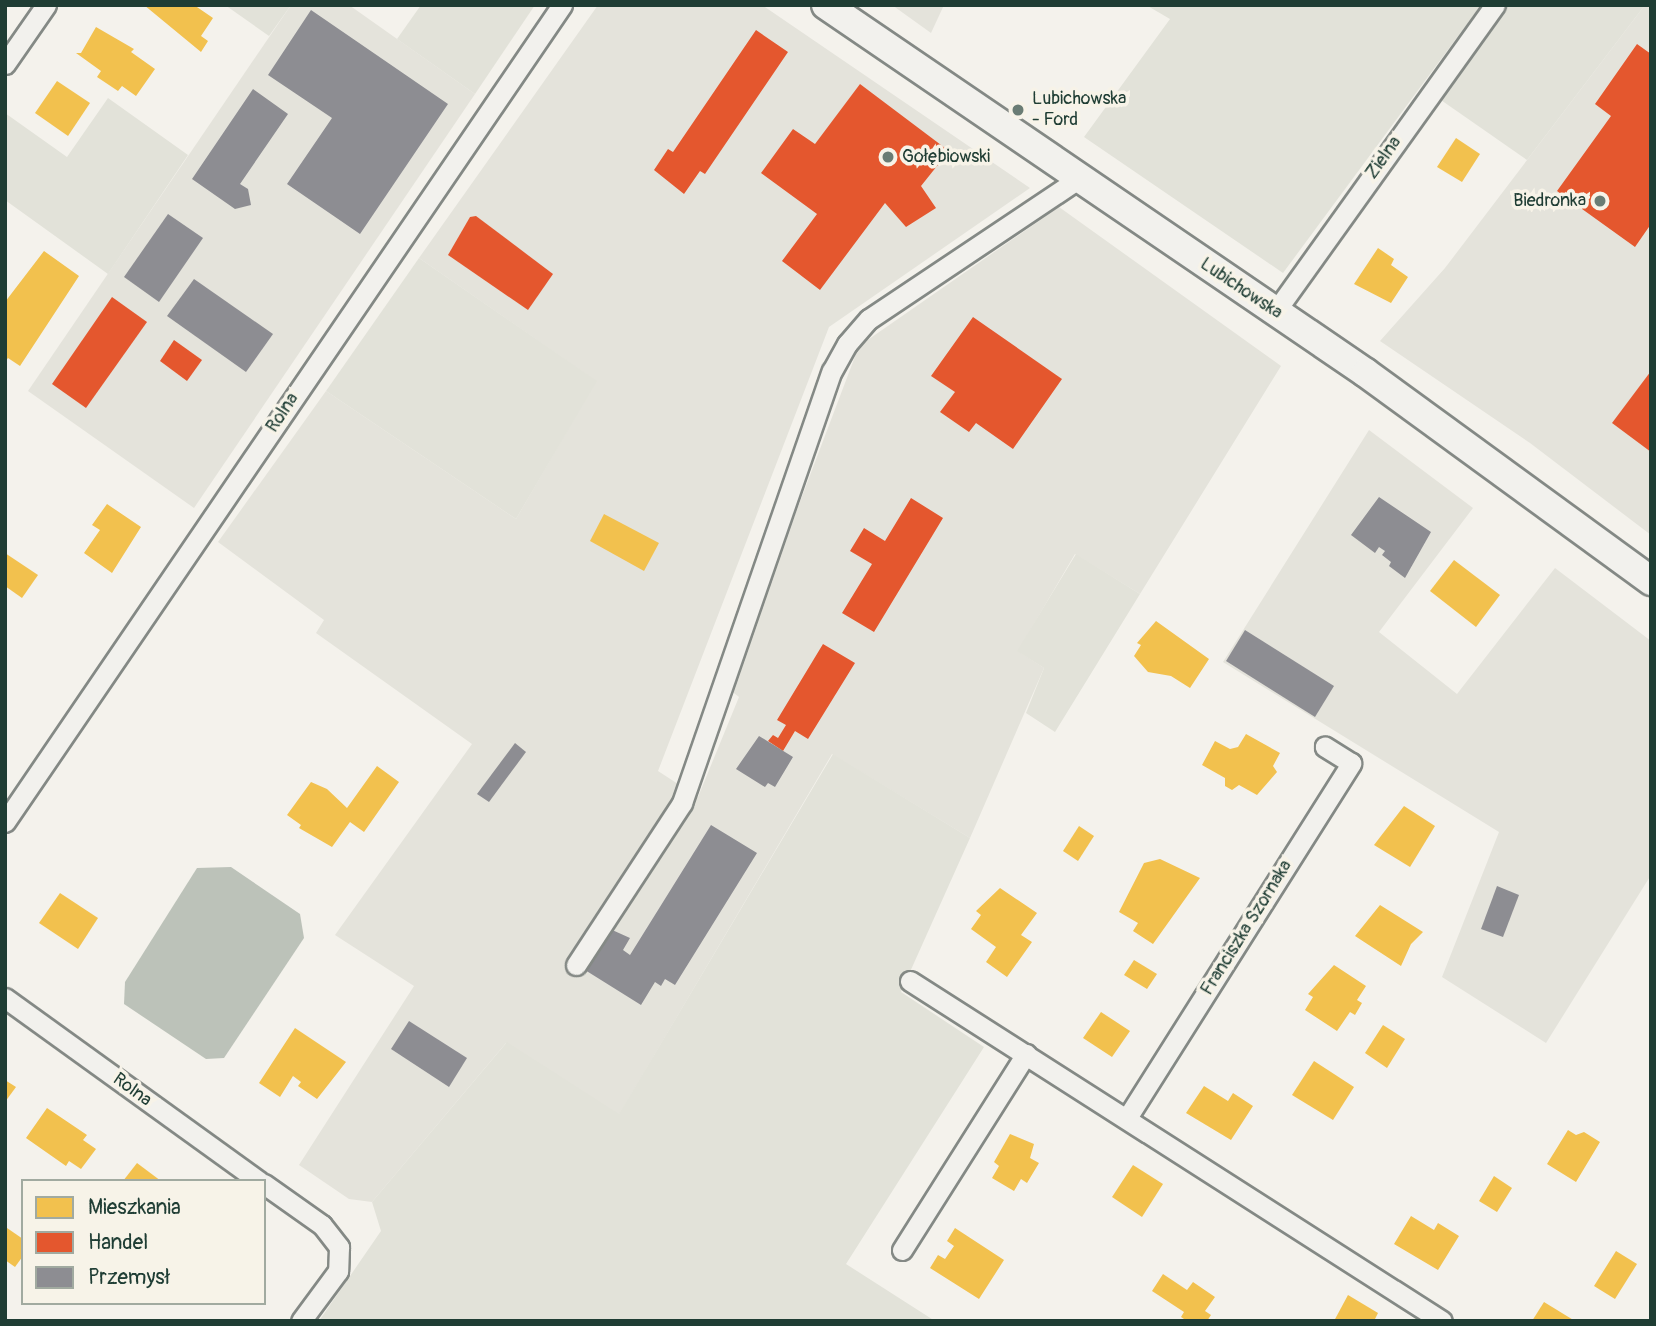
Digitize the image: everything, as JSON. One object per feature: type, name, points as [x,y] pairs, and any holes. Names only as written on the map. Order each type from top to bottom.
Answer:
[{"type":"street","points":[[5,64],[46,5]]},
{"type":"street","name":"Rolna","points":[[5,822],[562,5]]},
{"type":"street","name":"Lubichowska","points":[[826,5],[1275,312],[1651,581]]},
{"type":"street","name":"Zielna","points":[[1275,312],[1495,5]]},
{"type":"street","points":[[576,965],[682,803],[832,371],[847,344],[869,319],[1080,178]]},
{"type":"street","name":"Franciszka Szornaka","points":[[1127,1118],[1351,762],[1325,747]]},
{"type":"street","points":[[910,981],[1442,1321]]},
{"type":"street","name":"Rolna","points":[[5,998],[256,1179]]},
{"type":"street","points":[[902,1250],[1026,1054]]},
{"type":"street","points":[[266,1185],[321,1225],[339,1247],[338,1271],[301,1321]]},
{"type":"shaded area","points":[[225,5],[291,5],[269,36]]},
{"type":"shaded area","points":[[291,5],[349,5],[475,94],[194,508],[28,391]]},
{"type":"shaded area","points":[[421,5],[535,5],[475,94],[397,39]]},
{"type":"shaded area","points":[[598,5],[762,5],[1030,188],[829,327],[658,771],[698,797],[739,697],[729,689],[859,346],[1059,207],[1281,366],[1140,594],[1075,554],[1018,651],[1044,668],[970,838],[832,754],[619,1115],[506,1043],[372,1202],[349,1199],[299,1165],[414,986],[335,935],[472,744],[316,633],[324,620],[218,542],[326,391],[516,519],[596,381],[419,258]]},
{"type":"shaded area","points":[[892,5],[944,5],[931,33]]},
{"type":"shaded area","points":[[1146,5],[1481,5],[1283,273],[1084,137],[1170,19]]},
{"type":"shaded area","points":[[1506,5],[1645,5],[1527,160],[1438,98]]},
{"type":"shaded area","points":[[1645,5],[1651,5],[1651,535],[1530,443],[1380,341],[1445,268]]},
{"type":"shaded area","points":[[108,98],[188,155],[108,274],[5,200],[5,113],[67,157]]},
{"type":"shaded area","points":[[419,258],[597,381],[516,519],[326,391]]},
{"type":"shaded area","points":[[1369,430],[1473,508],[1379,632],[1457,694],[1555,568],[1651,641],[1651,875],[1546,1043],[1442,977],[1499,832],[1223,662]]},
{"type":"shaded area","points":[[1076,554],[1140,594],[1055,732],[1026,713],[1044,668],[1017,651]]},
{"type":"shaded area","points":[[833,754],[970,838],[901,992],[984,1047],[846,1264],[935,1321],[319,1321],[381,1231],[372,1202],[507,1042],[619,1114]]},
{"type":"shaded area","points":[[231,867],[300,914],[304,938],[224,1058],[206,1059],[124,1004],[125,982],[197,868]]},
{"type":"building: Mieszkania","points":[[144,5],[194,5],[213,18],[201,36],[208,41],[201,52]]},
{"type":"building: Mieszkania","points":[[96,27],[134,49],[131,52],[155,69],[136,96],[122,86],[118,91],[97,77],[101,71],[76,53],[81,53]]},
{"type":"building: Mieszkania","points":[[57,81],[90,103],[68,136],[35,113]]},
{"type":"building: Mieszkania","points":[[1456,138],[1480,154],[1462,182],[1437,167]]},
{"type":"building: Mieszkania","points":[[1378,248],[1394,259],[1391,265],[1408,277],[1391,303],[1354,284]]},
{"type":"building: Mieszkania","points":[[44,251],[79,276],[20,366],[8,358],[5,362],[5,302]]},
{"type":"building: Mieszkania","points":[[107,504],[141,527],[112,573],[84,553],[100,530],[92,525]]},
{"type":"building: Mieszkania","points":[[604,514],[659,543],[644,571],[590,541]]},
{"type":"building: Mieszkania","points":[[5,553],[38,575],[22,598],[5,586]]},
{"type":"building: Mieszkania","points":[[1454,560],[1500,595],[1476,627],[1430,591]]},
{"type":"building: Mieszkania","points":[[1156,621],[1209,659],[1190,688],[1171,676],[1148,672],[1134,656],[1141,645],[1137,643]]},
{"type":"building: Mieszkania","points":[[1246,734],[1280,753],[1273,766],[1277,772],[1257,795],[1239,785],[1232,790],[1225,786],[1225,778],[1202,765],[1215,741],[1230,749],[1238,747]]},
{"type":"building: Mieszkania","points":[[377,766],[399,782],[364,832],[350,822],[332,847],[299,828],[301,825],[287,815],[311,782],[327,789],[347,808]]},
{"type":"building: Mieszkania","points":[[1404,806],[1435,826],[1410,867],[1374,845]]},
{"type":"building: Mieszkania","points":[[1079,826],[1094,836],[1078,861],[1063,851]]},
{"type":"building: Mieszkania","points":[[1160,859],[1200,878],[1153,944],[1133,931],[1138,923],[1119,912],[1144,863]]},
{"type":"building: Mieszkania","points":[[1000,888],[1037,913],[1021,935],[1032,942],[1007,977],[986,962],[996,947],[971,929],[981,915],[976,911]]},
{"type":"building: Mieszkania","points":[[60,893],[98,918],[78,949],[39,923]]},
{"type":"building: Mieszkania","points":[[1380,905],[1423,932],[1411,944],[1401,966],[1355,936]]},
{"type":"building: Mieszkania","points":[[1134,960],[1157,974],[1147,989],[1124,975]]},
{"type":"building: Mieszkania","points":[[1334,965],[1366,986],[1357,1000],[1362,1003],[1355,1015],[1350,1012],[1337,1031],[1305,1010],[1313,997],[1308,994]]},
{"type":"building: Mieszkania","points":[[1101,1012],[1130,1031],[1112,1057],[1083,1038]]},
{"type":"building: Mieszkania","points":[[1383,1025],[1405,1039],[1387,1068],[1365,1053]]},
{"type":"building: Mieszkania","points":[[295,1028],[346,1062],[317,1099],[298,1086],[301,1082],[293,1076],[280,1097],[259,1083]]},
{"type":"building: Mieszkania","points":[[1314,1061],[1354,1087],[1333,1120],[1292,1095]]},
{"type":"building: Mieszkania","points":[[5,1080],[16,1087],[5,1102]]},
{"type":"building: Mieszkania","points":[[1204,1086],[1228,1101],[1233,1093],[1253,1106],[1231,1140],[1186,1113]]},
{"type":"building: Mieszkania","points":[[47,1108],[87,1135],[83,1140],[96,1149],[81,1169],[69,1161],[66,1166],[26,1138]]},
{"type":"building: Mieszkania","points":[[1568,1130],[1576,1135],[1584,1132],[1600,1142],[1576,1182],[1547,1164]]},
{"type":"building: Mieszkania","points":[[1010,1134],[1034,1144],[1030,1158],[1039,1163],[1027,1183],[1021,1179],[1014,1191],[992,1178],[999,1166],[994,1162]]},
{"type":"building: Mieszkania","points":[[137,1163],[158,1179],[125,1179]]},
{"type":"building: Mieszkania","points":[[1133,1165],[1163,1184],[1142,1217],[1112,1197]]},
{"type":"building: Mieszkania","points":[[1494,1176],[1512,1188],[1497,1212],[1479,1201]]},
{"type":"building: Mieszkania","points":[[1411,1216],[1434,1230],[1438,1223],[1459,1236],[1438,1270],[1394,1244]]},
{"type":"building: Mieszkania","points":[[7,1228],[21,1238],[21,1259],[15,1267],[5,1260]]},
{"type":"building: Mieszkania","points":[[955,1228],[1004,1260],[979,1299],[930,1268],[938,1255],[945,1259],[954,1246],[947,1241]]},
{"type":"building: Mieszkania","points":[[1616,1251],[1637,1264],[1615,1299],[1594,1286]]},
{"type":"building: Mieszkania","points":[[1163,1274],[1187,1290],[1193,1282],[1215,1297],[1205,1311],[1211,1315],[1207,1321],[1187,1321],[1181,1317],[1184,1312],[1152,1291]]},
{"type":"building: Mieszkania","points":[[1348,1295],[1378,1313],[1374,1321],[1334,1321]]},
{"type":"building: Mieszkania","points":[[1544,1302],[1575,1321],[1532,1321]]},
{"type":"building: Handel","points":[[756,30],[788,52],[705,174],[700,171],[684,194],[654,170],[668,149],[673,152]]},
{"type":"building: Handel","points":[[1637,44],[1651,54],[1651,224],[1635,247],[1557,191],[1611,116],[1595,104]]},
{"type":"building: Handel","points":[[860,84],[949,151],[921,186],[936,208],[906,227],[885,203],[820,290],[782,261],[817,214],[761,173],[793,129],[815,144]]},
{"type":"building: Handel","points":[[476,216],[553,274],[528,310],[448,255],[470,217]]},
{"type":"building: Handel","points":[[112,297],[147,322],[86,408],[52,384]]},
{"type":"building: Handel","points":[[973,317],[1062,379],[1013,449],[976,423],[969,432],[940,412],[955,392],[931,376]]},
{"type":"building: Handel","points":[[174,340],[202,360],[187,381],[160,361]]},
{"type":"building: Handel","points":[[1651,371],[1651,452],[1612,423]]},
{"type":"building: Handel","points":[[911,498],[943,518],[874,632],[842,613],[872,564],[850,551],[864,528],[885,541]]},
{"type":"building: Handel","points":[[823,644],[855,663],[808,739],[795,731],[783,751],[768,741],[773,735],[778,738],[786,725],[777,720]]},
{"type":"building: Przemysł","points":[[311,10],[448,104],[360,234],[287,184],[332,118],[268,75]]},
{"type":"building: Przemysł","points":[[253,89],[288,114],[240,184],[248,189],[251,205],[235,209],[192,179]]},
{"type":"building: Przemysł","points":[[168,214],[203,238],[159,302],[124,277]]},
{"type":"building: Przemysł","points":[[194,279],[273,334],[246,372],[167,316]]},
{"type":"building: Przemysł","points":[[1379,497],[1431,532],[1405,578],[1389,566],[1391,562],[1382,555],[1385,551],[1379,547],[1375,553],[1351,535]]},
{"type":"building: Przemysł","points":[[1245,630],[1334,686],[1315,717],[1226,661]]},
{"type":"building: Przemysł","points":[[759,736],[793,757],[775,787],[768,783],[765,787],[736,769]]},
{"type":"building: Przemysł","points":[[515,743],[526,752],[489,802],[477,794]]},
{"type":"building: Przemysł","points":[[711,825],[757,853],[675,985],[665,979],[661,986],[655,982],[641,1005],[585,970],[610,929],[630,938],[623,950],[630,955]]},
{"type":"building: Przemysł","points":[[1497,886],[1519,895],[1503,937],[1481,929]]},
{"type":"building: Przemysł","points":[[409,1021],[467,1058],[449,1087],[391,1049]]},
{"type":"place","name":"Lubichowska - Ford","points":[[1018,110]]},
{"type":"place","name":"Gołębiowski","points":[[888,157]]},
{"type":"place","name":"Biedronka","points":[[1600,201]]}]
